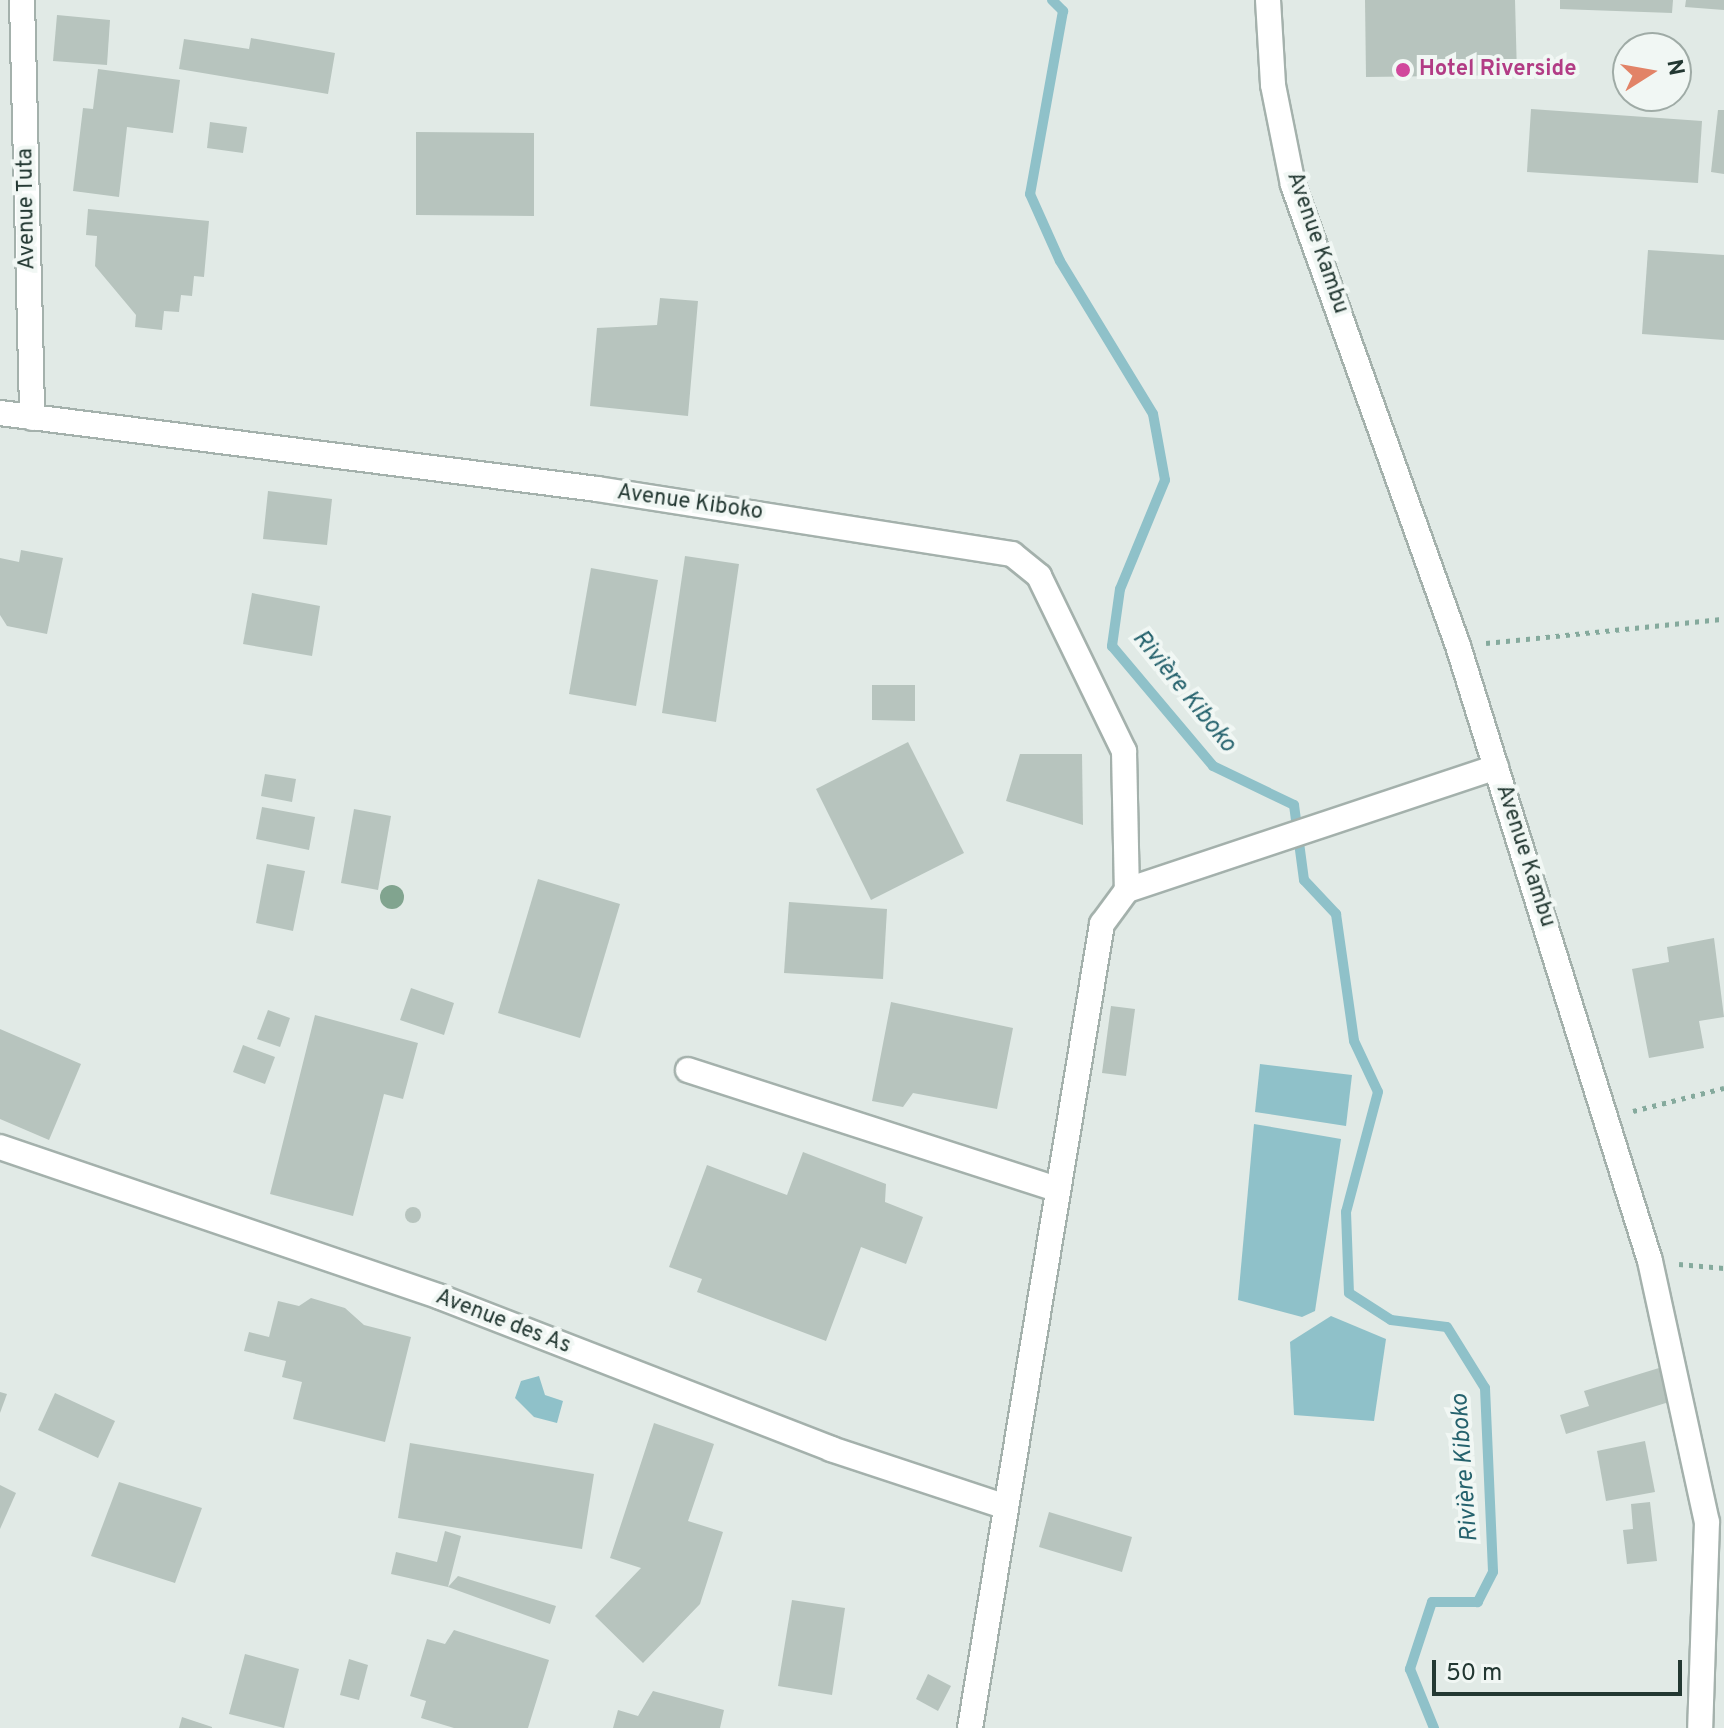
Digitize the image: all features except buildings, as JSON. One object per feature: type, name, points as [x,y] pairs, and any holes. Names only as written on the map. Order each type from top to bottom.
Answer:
[{"type":"street","name":"Avenue Tuta","points":[[22,0],[32,418]]},
{"type":"street","name":"Avenue Kambu","points":[[1268,0],[1273,85],[1293,185],[1458,646],[1609,1116],[1650,1261],[1707,1522],[1700,1728]]},
{"type":"street","name":"Avenue Kiboko","points":[[0,413],[597,489],[1012,554],[1039,576],[1124,751],[1127,890]]},
{"type":"street","points":[[970,1728],[1054,1188],[1102,924],[1127,890],[1496,767]]},
{"type":"street","points":[[688,1070],[1054,1188]]},
{"type":"street","name":"Avenue des As","points":[[0,1147],[440,1297],[831,1449],[1003,1506]]},
{"type":"path","points":[[1458,646],[1724,619]]},
{"type":"path","points":[[1609,1116],[1724,1088]]},
{"type":"path","points":[[1650,1261],[1724,1268]]},
{"type":"water","points":[[1260,1064],[1352,1075],[1346,1126],[1255,1112]]},
{"type":"water","points":[[1254,1124],[1341,1139],[1315,1311],[1302,1317],[1238,1300]]},
{"type":"water","points":[[1331,1316],[1386,1339],[1374,1421],[1294,1415],[1290,1342]]},
{"type":"water","points":[[539,1376],[545,1395],[563,1401],[557,1423],[534,1417],[515,1398],[521,1381]]},
{"type":"waterway","name":"Rivière Kiboko","points":[[1052,0],[1063,11],[1030,194],[1060,261],[1153,414],[1165,480],[1120,589],[1112,646],[1213,766],[1294,805],[1304,880],[1336,914],[1354,1041],[1378,1092],[1346,1212],[1349,1293],[1391,1320],[1447,1327],[1485,1388],[1493,1572],[1478,1602],[1432,1602],[1410,1669],[1434,1728]]},
{"type":"place","name":"Hotel Riverside","points":[[1403,70]]}]
